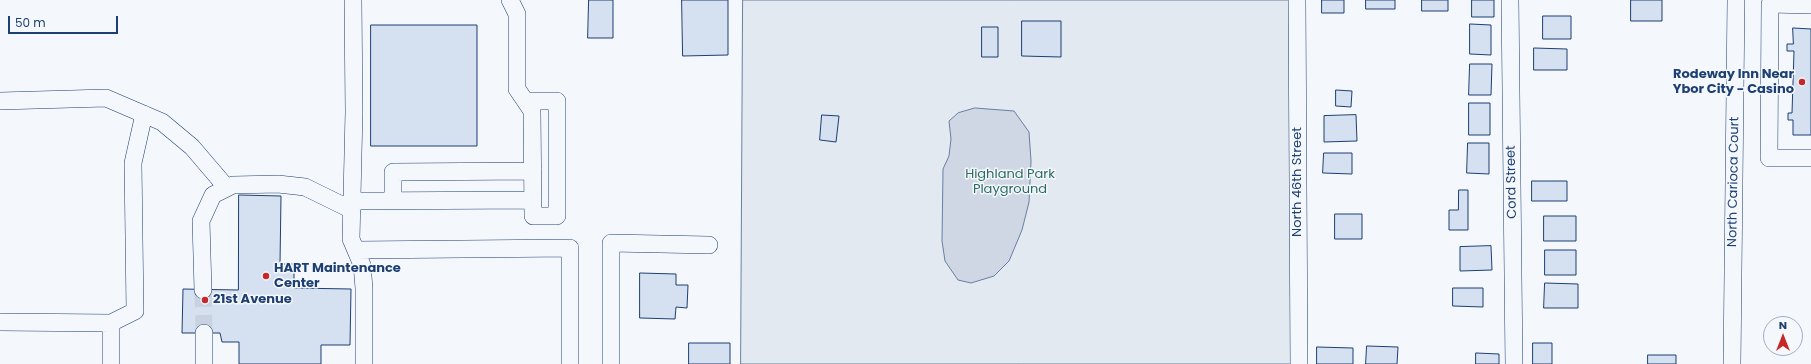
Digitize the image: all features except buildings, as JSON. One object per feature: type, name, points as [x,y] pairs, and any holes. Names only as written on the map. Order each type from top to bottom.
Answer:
[{"type":"street","points":[[353,0],[354,112],[351,239],[362,265],[364,288],[364,364]]},
{"type":"street","points":[[510,0],[517,14],[517,89],[532,111],[533,216],[557,216],[557,101],[526,101]]},
{"type":"street","name":"North 46th Street","points":[[1297,0],[1299,364]]},
{"type":"street","name":"Cord Street","points":[[1510,0],[1514,364]]},
{"type":"street","name":"North Carioca Court","points":[[1732,364],[1736,0]]},
{"type":"street","points":[[1811,5],[1770,4],[1769,158],[1811,158]]},
{"type":"street","points":[[0,101],[106,98],[162,122],[192,147],[228,188]]},
{"type":"street","points":[[0,322],[110,323],[135,311],[134,163],[144,114]]},
{"type":"street","points":[[393,201],[393,172],[533,171]]},
{"type":"street","points":[[203,290],[201,221],[213,194],[233,185],[278,184],[305,187],[352,206],[393,201],[533,200]]},
{"type":"street","points":[[611,364],[611,243],[709,244]]},
{"type":"street","points":[[356,250],[570,248],[570,364]]},
{"type":"street","points":[[110,323],[111,364]]},
{"type":"street","points":[[204,333],[204,364]]},
{"type":"green space","name":"Highland Park Playground","points":[[743,0],[1289,0],[1292,364],[741,364]]},
{"type":"shaded area","points":[[975,108],[1014,111],[1029,132],[1031,161],[1029,202],[1022,230],[1009,261],[994,276],[971,283],[958,280],[945,261],[942,241],[943,169],[949,156],[951,139],[949,121],[958,113]]},
{"type":"tunnel","points":[[203,290],[204,333]]},
{"type":"place","name":"Rodeway Inn Near Ybor City - Casino","points":[[1802,82]]},
{"type":"place","name":"HART Maintenance Center","points":[[266,276]]},
{"type":"place","name":"21st Avenue","points":[[205,300]]}]
